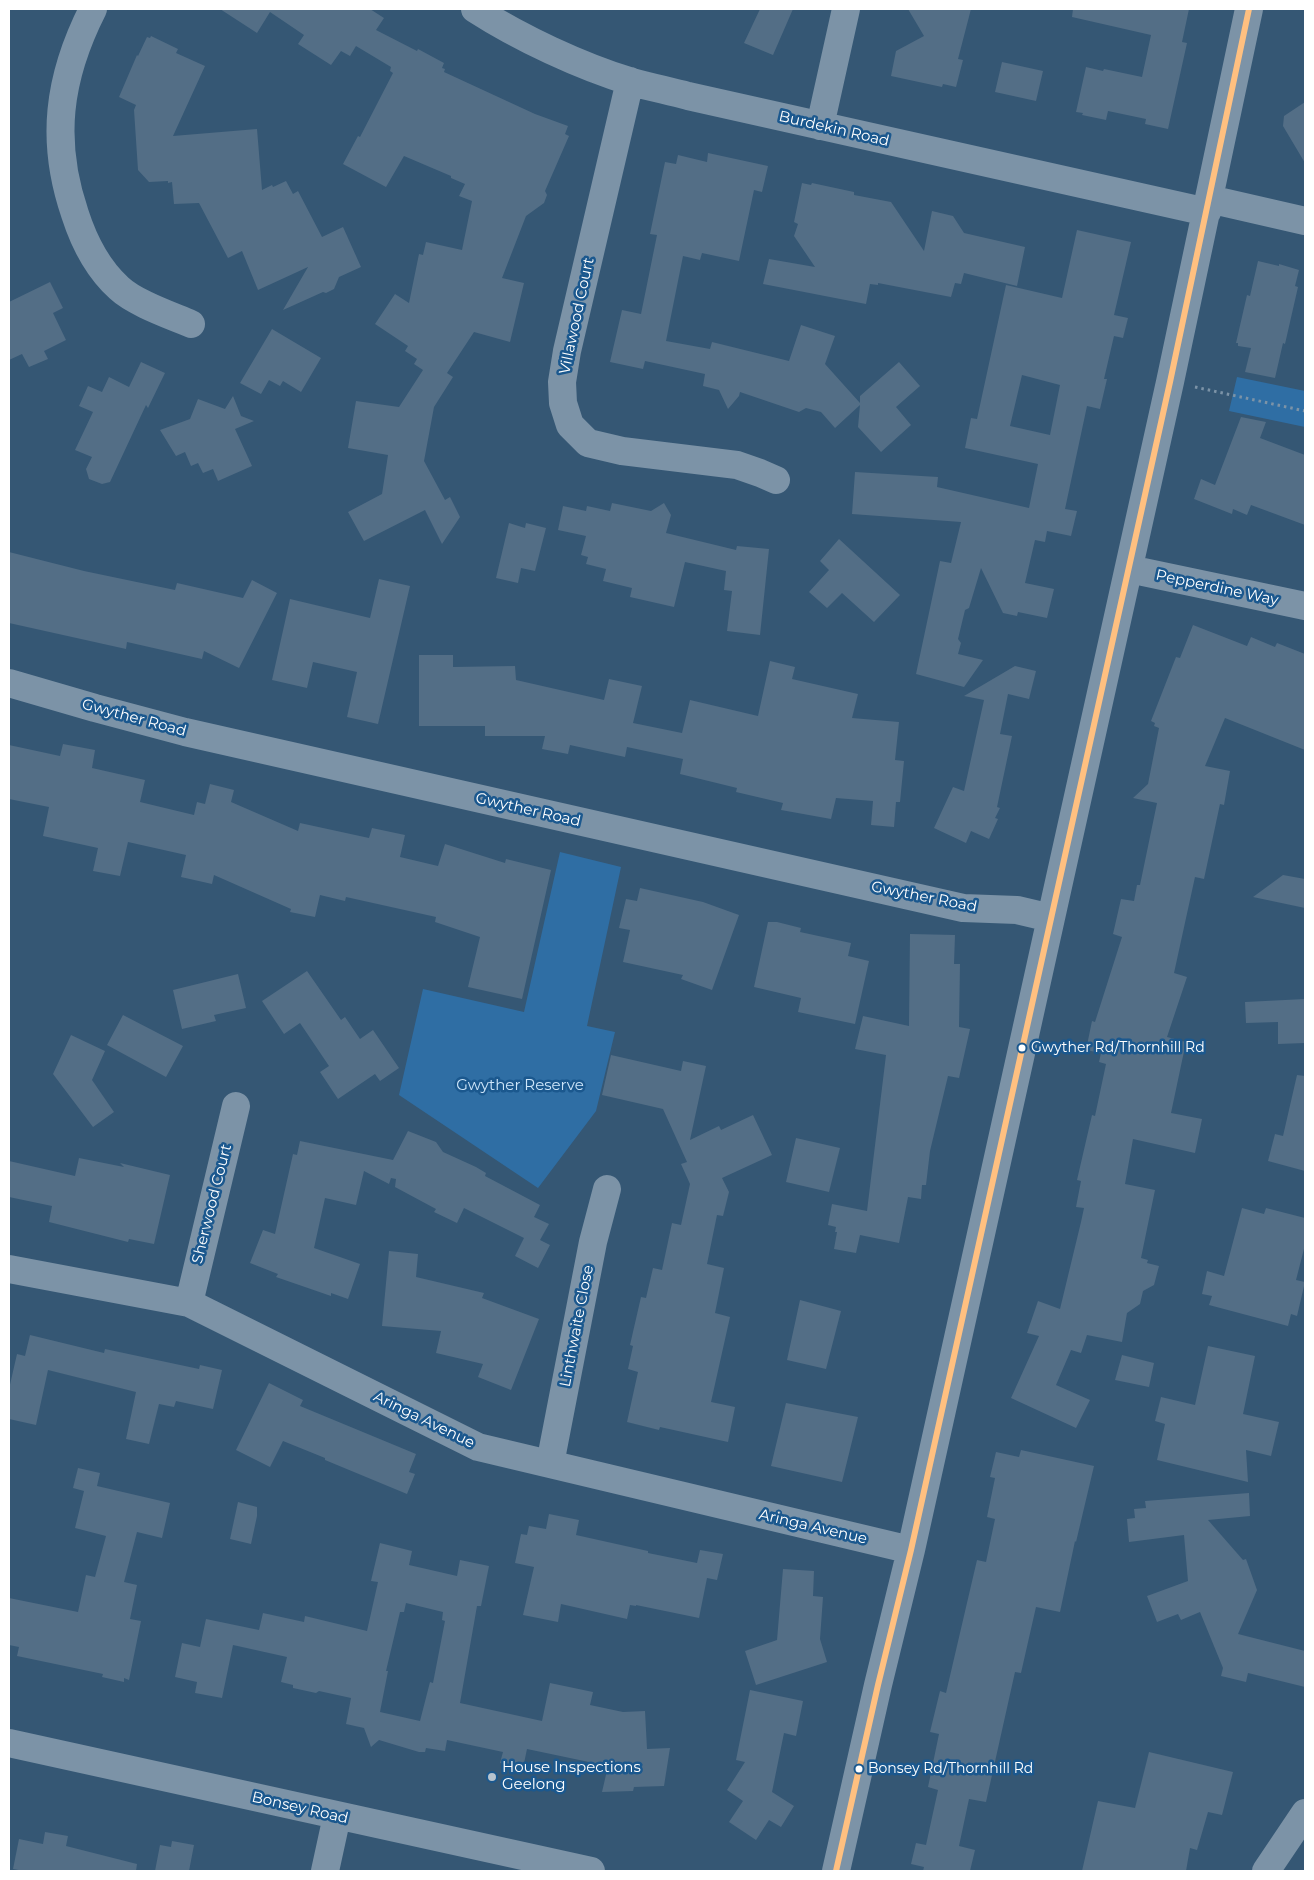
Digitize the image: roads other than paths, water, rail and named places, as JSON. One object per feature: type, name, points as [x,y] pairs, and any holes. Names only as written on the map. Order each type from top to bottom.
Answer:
[{"type":"street","points":[[93,9],[84,26],[70,63],[62,100],[59,128],[62,166],[68,196],[86,244],[102,271],[121,290],[142,302],[191,324]]},
{"type":"street","name":"Burdekin Road","points":[[475,9],[497,23],[564,56],[630,81],[688,96],[820,126],[1208,205],[1305,221]]},
{"type":"street","points":[[820,126],[846,9]]},
{"type":"street","points":[[836,1871],[911,1550],[1052,918],[1170,382],[1249,9]]},
{"type":"street","name":"Villawood Court","points":[[630,81],[567,351],[562,382],[563,403],[570,425],[588,443],[622,451],[738,466],[776,480]]},
{"type":"street","name":"Pepperdine Way","points":[[1129,569],[1305,606]]},
{"type":"street","name":"Gwyther Road","points":[[9,683],[185,732],[963,908],[1017,910],[1052,918]]},
{"type":"street","name":"Sherwood Court","points":[[189,1303],[236,1106]]},
{"type":"street","name":"Linthwaite Close","points":[[550,1464],[593,1242],[607,1189]]},
{"type":"street","name":"Aringa Avenue","points":[[9,1270],[189,1303],[478,1447],[911,1550]]},
{"type":"street","name":"Bonsey Road","points":[[9,1743],[591,1871]]},
{"type":"street","points":[[1266,1871],[1305,1813]]},
{"type":"street","points":[[325,1871],[337,1816]]},
{"type":"place","name":"Gwyther Rd/Thornhill Rd","points":[[1022,1048]]},
{"type":"place","name":"Bonsey Rd/Thornhill Rd","points":[[859,1769]]},
{"type":"place","name":"House Inspections Geelong","points":[[492,1777]]},
{"type":"park label","name":"Gwyther Reserve","points":[[520,1086]]}]
